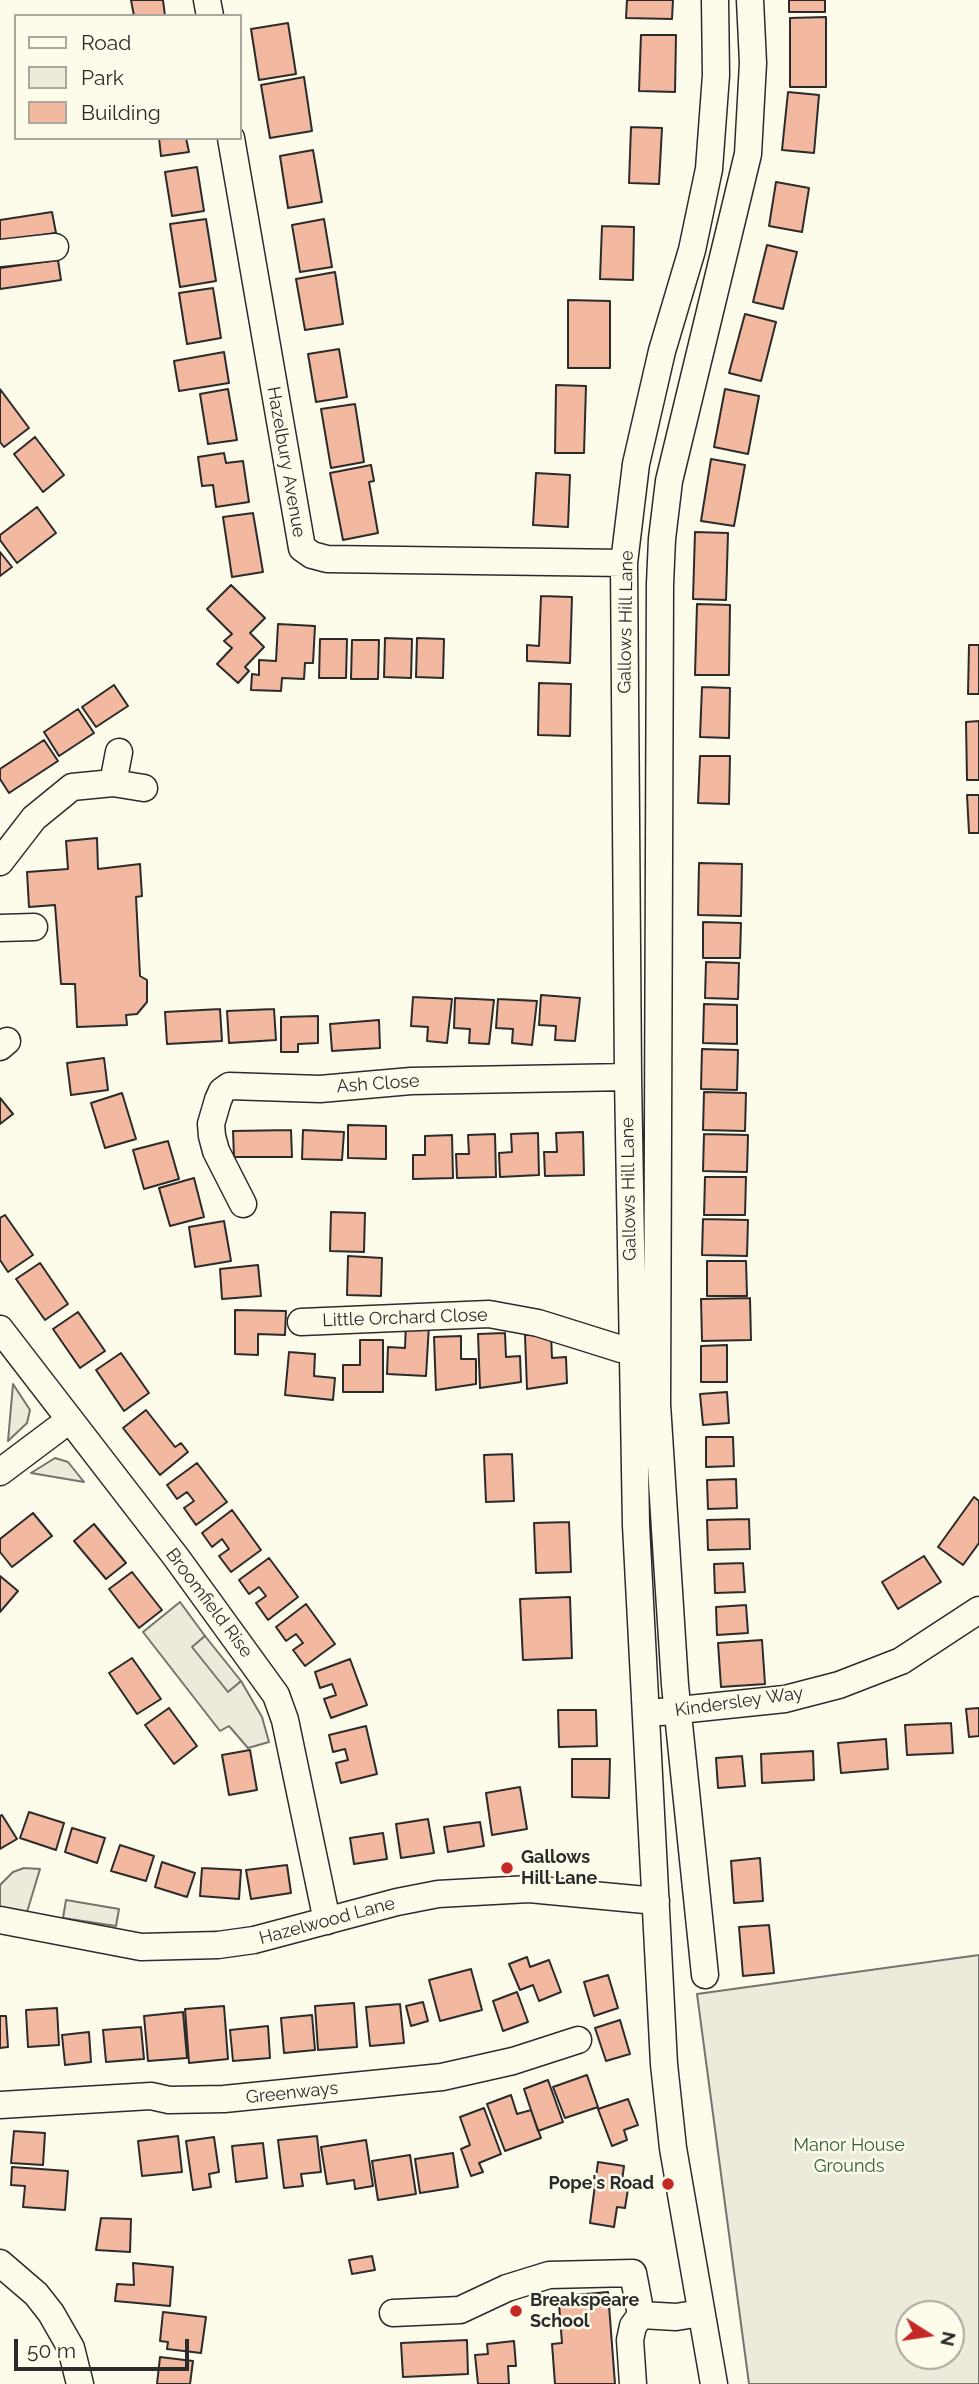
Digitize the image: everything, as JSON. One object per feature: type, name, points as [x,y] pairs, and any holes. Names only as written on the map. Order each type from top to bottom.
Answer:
[{"type":"street","name":"Gallows Hill Lane","points":[[714,2384],[673,2148],[665,2078],[636,1525],[631,1348],[624,563],[636,464],[662,351],[692,250],[709,169],[716,75],[715,0]]},
{"type":"street","name":"Gallows Hill Lane","points":[[705,1975],[677,1711],[657,1404],[662,539],[669,481],[748,154],[752,63],[750,0]]},
{"type":"street","name":"Hazelbury Avenue","points":[[231,140],[302,548],[312,555],[327,559],[624,563]]},
{"type":"street","points":[[0,253],[55,247]]},
{"type":"street","points":[[113,783],[119,752]]},
{"type":"street","points":[[0,862],[34,818],[56,797],[85,783],[113,783],[144,788]]},
{"type":"street","points":[[625,827],[659,826]]},
{"type":"street","points":[[0,928],[34,928]]},
{"type":"street","name":"Ash Close","points":[[243,1204],[238,1172],[215,1152],[211,1124],[222,1091],[236,1084],[281,1089],[320,1089],[411,1081],[628,1076]]},
{"type":"street","name":"Little Orchard Close","points":[[301,1322],[489,1314],[538,1323],[621,1349],[631,1348]]},
{"type":"street","name":"Broomfield Rise","points":[[0,1329],[68,1421],[176,1557],[275,1695],[285,1720],[327,1921]]},
{"type":"street","points":[[0,1472],[68,1421]]},
{"type":"street","name":"Kindersley Way","points":[[647,1713],[785,1699],[871,1674],[933,1642],[979,1610]]},
{"type":"street","name":"Hazelwood Lane","points":[[0,1920],[141,1947],[233,1945],[397,1902],[482,1891],[529,1889],[656,1901]]},
{"type":"street","name":"Greenways","points":[[0,2105],[151,2096],[169,2100],[224,2099],[442,2077],[513,2061],[578,2040]]},
{"type":"street","points":[[0,2263],[36,2294],[51,2313],[71,2348],[80,2384]]},
{"type":"street","points":[[393,2313],[460,2310],[516,2284],[549,2275],[633,2273],[641,2315],[634,2326],[631,2340],[634,2384]]},
{"type":"street","points":[[641,2315],[676,2317],[701,2313]]},
{"type":"green space","points":[[13,1384],[30,1410],[27,1423],[8,1441]]},
{"type":"green space","points":[[55,1458],[68,1462],[84,1482],[31,1473]]},
{"type":"green space","points":[[180,1602],[205,1636],[193,1647],[228,1691],[241,1681],[262,1717],[269,1742],[248,1748],[229,1726],[220,1731],[143,1632]]},
{"type":"green space","points":[[24,1868],[40,1869],[27,1912],[0,1908],[0,1885],[13,1872]]},
{"type":"green space","name":"Manor House Grounds","points":[[979,1955],[979,2384],[749,2384],[697,1994]]},
{"type":"shaded area","points":[[205,1636],[241,1681],[228,1692],[192,1647]]},
{"type":"shaded area","points":[[66,1900],[119,1909],[116,1926],[63,1918]]},
{"type":"building","points":[[131,0],[163,0],[165,14],[134,14]]},
{"type":"building","points":[[627,0],[673,0],[672,19],[626,18]]},
{"type":"building","points":[[789,0],[825,0],[825,12],[789,12]]},
{"type":"building","points":[[826,17],[826,87],[790,87],[790,18]]},
{"type":"building","points":[[288,23],[296,74],[259,80],[251,29]]},
{"type":"building","points":[[641,35],[676,35],[675,92],[639,91]]},
{"type":"building","points":[[304,77],[312,131],[270,138],[261,85]]},
{"type":"building","points":[[788,92],[819,95],[814,153],[782,150]]},
{"type":"building","points":[[631,127],[662,128],[659,184],[629,183]]},
{"type":"building","points":[[159,140],[186,140],[189,152],[161,156]]},
{"type":"building","points":[[313,150],[322,202],[288,208],[280,156]]},
{"type":"building","points":[[197,167],[204,211],[172,216],[165,172]]},
{"type":"building","points":[[776,182],[809,188],[802,232],[769,226]]},
{"type":"building","points":[[52,212],[56,233],[0,241],[0,220]]},
{"type":"building","points":[[206,219],[216,281],[180,287],[170,224]]},
{"type":"building","points":[[324,219],[332,267],[300,272],[292,225]]},
{"type":"building","points":[[602,226],[634,227],[633,280],[600,279]]},
{"type":"building","points":[[767,245],[797,252],[783,309],[753,302]]},
{"type":"building","points":[[58,260],[61,280],[0,289],[0,268]]},
{"type":"building","points":[[335,272],[343,324],[305,330],[296,279]]},
{"type":"building","points":[[213,288],[221,338],[187,344],[179,293]]},
{"type":"building","points":[[568,300],[610,301],[610,368],[568,368]]},
{"type":"building","points":[[745,314],[776,322],[761,381],[729,373]]},
{"type":"building","points":[[339,349],[347,397],[316,402],[308,354]]},
{"type":"building","points":[[224,352],[229,383],[179,391],[174,361]]},
{"type":"building","points":[[556,385],[586,386],[584,453],[555,453]]},
{"type":"building","points":[[0,389],[29,428],[4,447],[0,442]]},
{"type":"building","points":[[228,389],[237,440],[208,444],[200,394]]},
{"type":"building","points":[[725,389],[759,396],[748,454],[714,447]]},
{"type":"building","points":[[355,404],[364,462],[331,468],[321,409]]},
{"type":"building","points":[[35,437],[64,475],[43,492],[14,454]]},
{"type":"building","points":[[224,453],[226,463],[243,461],[249,502],[216,507],[213,485],[202,486],[198,457]]},
{"type":"building","points":[[711,459],[745,465],[734,526],[701,521]]},
{"type":"building","points":[[371,465],[374,481],[369,482],[378,533],[343,540],[330,473]]},
{"type":"building","points":[[536,473],[570,475],[568,527],[533,525]]},
{"type":"building","points":[[37,507],[56,533],[17,563],[0,540],[0,535]]},
{"type":"building","points":[[253,513],[263,572],[232,577],[223,517]]},
{"type":"building","points":[[695,532],[728,533],[726,600],[693,599]]},
{"type":"building","points":[[0,552],[12,567],[0,576]]},
{"type":"building","points":[[231,585],[265,618],[250,633],[264,647],[245,667],[249,671],[238,683],[217,664],[232,648],[224,641],[232,634],[207,609]]},
{"type":"building","points":[[541,596],[572,597],[570,663],[527,661],[527,645],[539,646]]},
{"type":"building","points":[[697,604],[730,605],[729,675],[695,675]]},
{"type":"building","points":[[278,624],[315,626],[313,663],[305,663],[304,679],[282,678],[281,691],[251,690],[252,674],[259,675],[259,660],[276,661]]},
{"type":"building","points":[[385,638],[412,639],[411,678],[384,677]]},
{"type":"building","points":[[417,638],[444,639],[443,678],[416,677]]},
{"type":"building","points":[[320,639],[347,639],[346,678],[319,678]]},
{"type":"building","points":[[352,640],[379,640],[378,679],[351,679]]},
{"type":"building","points":[[969,645],[979,645],[979,694],[968,694]]},
{"type":"building","points":[[539,683],[571,684],[570,736],[538,735]]},
{"type":"building","points":[[114,685],[128,706],[96,727],[82,707]]},
{"type":"building","points":[[702,687],[730,688],[729,738],[700,737]]},
{"type":"building","points":[[78,709],[94,733],[59,756],[44,732]]},
{"type":"building","points":[[979,721],[979,780],[967,780],[966,722]]},
{"type":"building","points":[[44,740],[58,761],[9,793],[0,779],[0,769]]},
{"type":"building","points":[[700,756],[730,756],[729,804],[698,803]]},
{"type":"building","points":[[967,795],[979,795],[979,833],[969,833]]},
{"type":"building","points":[[97,838],[98,869],[140,864],[142,896],[136,897],[140,976],[147,980],[147,1002],[137,1014],[126,1015],[127,1025],[77,1027],[75,984],[61,984],[55,905],[29,907],[27,872],[68,869],[66,841]]},
{"type":"building","points":[[699,863],[742,864],[741,916],[698,915]]},
{"type":"building","points":[[703,922],[741,923],[740,958],[703,958]]},
{"type":"building","points":[[706,962],[739,963],[738,999],[705,998]]},
{"type":"building","points":[[541,995],[580,998],[575,1041],[555,1040],[556,1026],[539,1025]]},
{"type":"building","points":[[413,997],[452,999],[447,1043],[427,1041],[428,1027],[411,1026]]},
{"type":"building","points":[[455,998],[494,1000],[489,1044],[469,1043],[470,1029],[454,1028]]},
{"type":"building","points":[[498,999],[537,1001],[532,1045],[512,1043],[513,1029],[496,1028]]},
{"type":"building","points":[[704,1004],[737,1005],[737,1044],[703,1043]]},
{"type":"building","points":[[220,1009],[222,1041],[167,1044],[165,1012]]},
{"type":"building","points":[[274,1009],[276,1040],[229,1043],[227,1011]]},
{"type":"building","points":[[318,1016],[318,1043],[298,1044],[298,1052],[281,1052],[281,1017]]},
{"type":"building","points":[[379,1020],[380,1048],[332,1051],[330,1024]]},
{"type":"building","points":[[702,1049],[738,1050],[737,1090],[701,1089]]},
{"type":"building","points":[[104,1058],[108,1090],[71,1095],[67,1063]]},
{"type":"building","points":[[704,1092],[746,1093],[745,1131],[703,1130]]},
{"type":"building","points":[[122,1093],[136,1139],[105,1148],[91,1103]]},
{"type":"building","points":[[0,1098],[13,1114],[0,1124]]},
{"type":"building","points":[[348,1125],[386,1126],[386,1159],[348,1158]]},
{"type":"building","points":[[291,1130],[292,1157],[234,1157],[233,1131]]},
{"type":"building","points":[[303,1130],[344,1132],[342,1160],[302,1159]]},
{"type":"building","points":[[583,1132],[584,1175],[545,1176],[544,1152],[557,1152],[556,1133]]},
{"type":"building","points":[[538,1133],[539,1175],[500,1177],[499,1153],[512,1152],[511,1134]]},
{"type":"building","points":[[495,1134],[496,1177],[457,1178],[456,1154],[469,1154],[468,1135]]},
{"type":"building","points":[[704,1134],[748,1135],[747,1172],[703,1171]]},
{"type":"building","points":[[452,1135],[453,1178],[413,1179],[413,1155],[425,1155],[425,1136]]},
{"type":"building","points":[[168,1141],[179,1179],[144,1189],[133,1150]]},
{"type":"building","points":[[705,1177],[746,1177],[745,1215],[704,1215]]},
{"type":"building","points":[[194,1178],[204,1217],[170,1226],[159,1188]]},
{"type":"building","points":[[331,1212],[365,1213],[364,1252],[330,1251]]},
{"type":"building","points":[[5,1215],[33,1255],[8,1272],[0,1260],[0,1218]]},
{"type":"building","points":[[703,1219],[748,1220],[747,1256],[702,1255]]},
{"type":"building","points":[[224,1221],[231,1261],[195,1267],[189,1227]]},
{"type":"building","points":[[348,1256],[382,1258],[381,1296],[347,1295]]},
{"type":"building","points":[[707,1261],[746,1261],[747,1296],[707,1296]]},
{"type":"building","points":[[40,1263],[68,1304],[45,1320],[16,1279]]},
{"type":"building","points":[[258,1265],[261,1296],[222,1299],[220,1269]]},
{"type":"building","points":[[750,1298],[751,1340],[702,1341],[701,1299]]},
{"type":"building","points":[[235,1310],[286,1311],[285,1335],[258,1334],[258,1355],[235,1354]]},
{"type":"building","points":[[78,1312],[105,1351],[80,1368],[53,1329]]},
{"type":"building","points":[[406,1323],[429,1325],[426,1376],[387,1374],[388,1347],[405,1348]]},
{"type":"building","points":[[505,1333],[506,1357],[520,1356],[521,1382],[480,1388],[478,1334]]},
{"type":"building","points":[[551,1334],[552,1358],[566,1357],[567,1383],[527,1389],[525,1335]]},
{"type":"building","points":[[461,1336],[461,1359],[476,1359],[476,1384],[436,1390],[434,1337]]},
{"type":"building","points":[[360,1340],[383,1340],[383,1392],[343,1392],[343,1365],[360,1365]]},
{"type":"building","points":[[727,1345],[727,1382],[701,1382],[701,1346]]},
{"type":"building","points":[[289,1352],[315,1354],[314,1376],[335,1378],[333,1400],[285,1395]]},
{"type":"building","points":[[121,1353],[149,1393],[124,1411],[96,1370]]},
{"type":"building","points":[[727,1392],[729,1423],[703,1425],[700,1394]]},
{"type":"building","points":[[146,1410],[175,1447],[181,1443],[188,1452],[160,1475],[123,1428]]},
{"type":"building","points":[[706,1437],[733,1437],[734,1466],[706,1467]]},
{"type":"building","points":[[512,1454],[514,1501],[486,1502],[484,1455]]},
{"type":"building","points":[[197,1463],[227,1502],[196,1525],[184,1508],[194,1501],[187,1492],[177,1499],[167,1485]]},
{"type":"building","points":[[736,1479],[737,1508],[708,1509],[707,1480]]},
{"type":"building","points":[[974,1497],[979,1501],[979,1543],[963,1565],[938,1547]]},
{"type":"building","points":[[232,1510],[261,1550],[231,1572],[219,1556],[229,1549],[222,1539],[212,1547],[202,1533]]},
{"type":"building","points":[[33,1513],[52,1536],[12,1567],[0,1552],[0,1539]]},
{"type":"building","points":[[749,1519],[750,1549],[708,1550],[707,1520]]},
{"type":"building","points":[[569,1522],[571,1572],[536,1573],[534,1523]]},
{"type":"building","points":[[94,1524],[126,1563],[106,1579],[74,1541]]},
{"type":"building","points":[[924,1556],[941,1582],[898,1609],[882,1582]]},
{"type":"building","points":[[269,1558],[298,1597],[268,1620],[256,1603],[266,1596],[259,1587],[249,1594],[239,1580]]},
{"type":"building","points":[[743,1563],[745,1592],[715,1593],[714,1564]]},
{"type":"building","points":[[132,1572],[162,1610],[139,1628],[109,1589]]},
{"type":"building","points":[[0,1576],[18,1591],[0,1612]]},
{"type":"building","points":[[570,1597],[572,1658],[523,1660],[520,1599]]},
{"type":"building","points":[[306,1604],[335,1644],[305,1666],[293,1650],[303,1643],[296,1634],[286,1641],[276,1627]]},
{"type":"building","points":[[746,1605],[748,1633],[717,1635],[716,1607]]},
{"type":"building","points":[[762,1640],[765,1684],[721,1687],[718,1643]]},
{"type":"building","points":[[132,1658],[161,1699],[137,1714],[109,1673]]},
{"type":"building","points":[[350,1659],[367,1705],[331,1718],[324,1699],[336,1695],[332,1684],[320,1688],[315,1672]]},
{"type":"building","points":[[169,1708],[197,1746],[174,1764],[145,1725]]},
{"type":"building","points":[[979,1708],[979,1736],[969,1737],[966,1709]]},
{"type":"building","points":[[558,1710],[596,1710],[597,1746],[559,1747]]},
{"type":"building","points":[[951,1723],[953,1753],[907,1755],[905,1725]]},
{"type":"building","points":[[366,1726],[377,1774],[341,1783],[336,1763],[348,1760],[345,1749],[333,1752],[329,1735]]},
{"type":"building","points":[[886,1739],[888,1769],[841,1773],[838,1743]]},
{"type":"building","points":[[250,1750],[257,1790],[229,1795],[222,1755]]},
{"type":"building","points":[[813,1751],[814,1780],[762,1783],[761,1754]]},
{"type":"building","points":[[742,1756],[745,1786],[718,1788],[716,1758]]},
{"type":"building","points":[[572,1759],[610,1759],[609,1798],[572,1797]]},
{"type":"building","points":[[520,1787],[527,1829],[492,1835],[486,1793]]},
{"type":"building","points":[[29,1812],[64,1823],[56,1850],[20,1838]]},
{"type":"building","points":[[2,1815],[17,1839],[0,1849],[0,1816]]},
{"type":"building","points":[[428,1819],[434,1853],[401,1858],[396,1824]]},
{"type":"building","points":[[480,1822],[484,1846],[448,1852],[444,1827]]},
{"type":"building","points":[[72,1828],[105,1838],[97,1863],[65,1852]]},
{"type":"building","points":[[383,1833],[387,1859],[354,1864],[350,1838]]},
{"type":"building","points":[[120,1845],[154,1856],[146,1881],[111,1871]]},
{"type":"building","points":[[760,1858],[763,1901],[734,1903],[731,1861]]},
{"type":"building","points":[[162,1862],[195,1873],[187,1897],[155,1887]]},
{"type":"building","points":[[287,1865],[291,1893],[251,1899],[246,1870]]},
{"type":"building","points":[[202,1868],[241,1870],[239,1899],[200,1896]]},
{"type":"building","points":[[769,1925],[774,1973],[743,1976],[739,1927]]},
{"type":"building","points":[[527,1957],[530,1967],[549,1960],[561,1992],[539,2001],[533,1985],[520,1990],[509,1964]]},
{"type":"building","points":[[471,1969],[482,2010],[440,2021],[429,1980]]},
{"type":"building","points":[[608,1975],[618,2008],[594,2016],[584,1982]]},
{"type":"building","points":[[517,1992],[528,2022],[503,2031],[493,2001]]},
{"type":"building","points":[[423,2002],[428,2021],[411,2026],[406,2006]]},
{"type":"building","points":[[354,2003],[357,2047],[318,2050],[315,2006]]},
{"type":"building","points":[[400,2004],[404,2043],[370,2046],[366,2007]]},
{"type":"building","points":[[224,2006],[228,2059],[189,2063],[185,2009]]},
{"type":"building","points":[[57,2008],[59,2045],[28,2047],[26,2010]]},
{"type":"building","points":[[183,2012],[187,2058],[148,2061],[144,2016]]},
{"type":"building","points":[[312,2015],[315,2050],[284,2053],[281,2018]]},
{"type":"building","points":[[0,2016],[6,2016],[8,2047],[0,2048]]},
{"type":"building","points":[[620,2020],[630,2054],[606,2061],[595,2028]]},
{"type":"building","points":[[268,2026],[270,2058],[233,2061],[230,2030]]},
{"type":"building","points":[[141,2027],[144,2059],[106,2062],[103,2030]]},
{"type":"building","points":[[89,2032],[91,2062],[65,2065],[62,2035]]},
{"type":"building","points":[[587,2075],[598,2107],[565,2118],[553,2087]]},
{"type":"building","points":[[548,2080],[563,2122],[538,2131],[524,2089]]},
{"type":"building","points":[[511,2095],[517,2114],[531,2110],[541,2138],[505,2151],[487,2104]]},
{"type":"building","points":[[628,2099],[638,2125],[624,2130],[627,2140],[612,2146],[598,2109]]},
{"type":"building","points":[[484,2108],[501,2154],[479,2163],[483,2172],[471,2176],[461,2149],[470,2145],[460,2117]]},
{"type":"building","points":[[14,2131],[45,2133],[43,2165],[11,2163]]},
{"type":"building","points":[[178,2136],[182,2172],[142,2176],[138,2141]]},
{"type":"building","points":[[317,2136],[321,2172],[301,2174],[303,2186],[284,2188],[278,2140]]},
{"type":"building","points":[[214,2137],[219,2172],[209,2174],[211,2187],[193,2190],[186,2141]]},
{"type":"building","points":[[366,2140],[373,2186],[355,2189],[354,2180],[327,2184],[321,2147]]},
{"type":"building","points":[[263,2143],[267,2178],[236,2182],[232,2146]]},
{"type":"building","points":[[453,2153],[458,2187],[420,2193],[415,2159]]},
{"type":"building","points":[[410,2155],[416,2194],[378,2200],[372,2161]]},
{"type":"building","points":[[598,2162],[624,2166],[621,2188],[628,2189],[625,2208],[617,2207],[614,2227],[590,2223]]},
{"type":"building","points":[[12,2167],[68,2171],[65,2210],[23,2207],[25,2186],[11,2185]]},
{"type":"building","points":[[101,2218],[131,2219],[130,2252],[96,2250]]},
{"type":"building","points":[[372,2256],[375,2270],[352,2274],[349,2260]]},
{"type":"building","points":[[133,2263],[173,2267],[170,2306],[115,2301],[117,2284],[134,2285]]},
{"type":"building","points":[[608,2292],[615,2384],[555,2384],[552,2344],[562,2343],[559,2304],[575,2303],[574,2295]]},
{"type":"building","points":[[163,2312],[206,2317],[201,2353],[167,2349],[168,2342],[160,2341]]},
{"type":"building","points":[[467,2340],[468,2374],[403,2377],[401,2343]]},
{"type":"building","points":[[514,2341],[516,2366],[508,2366],[509,2384],[478,2384],[475,2355],[488,2354],[487,2344]]},
{"type":"building","points":[[160,2357],[193,2361],[190,2384],[157,2384]]},
{"type":"place","name":"Gallows Hill Lane","points":[[507,1868]]},
{"type":"place","name":"Pope's Road","points":[[668,2184]]},
{"type":"place","name":"Breakspeare School","points":[[516,2311]]}]
